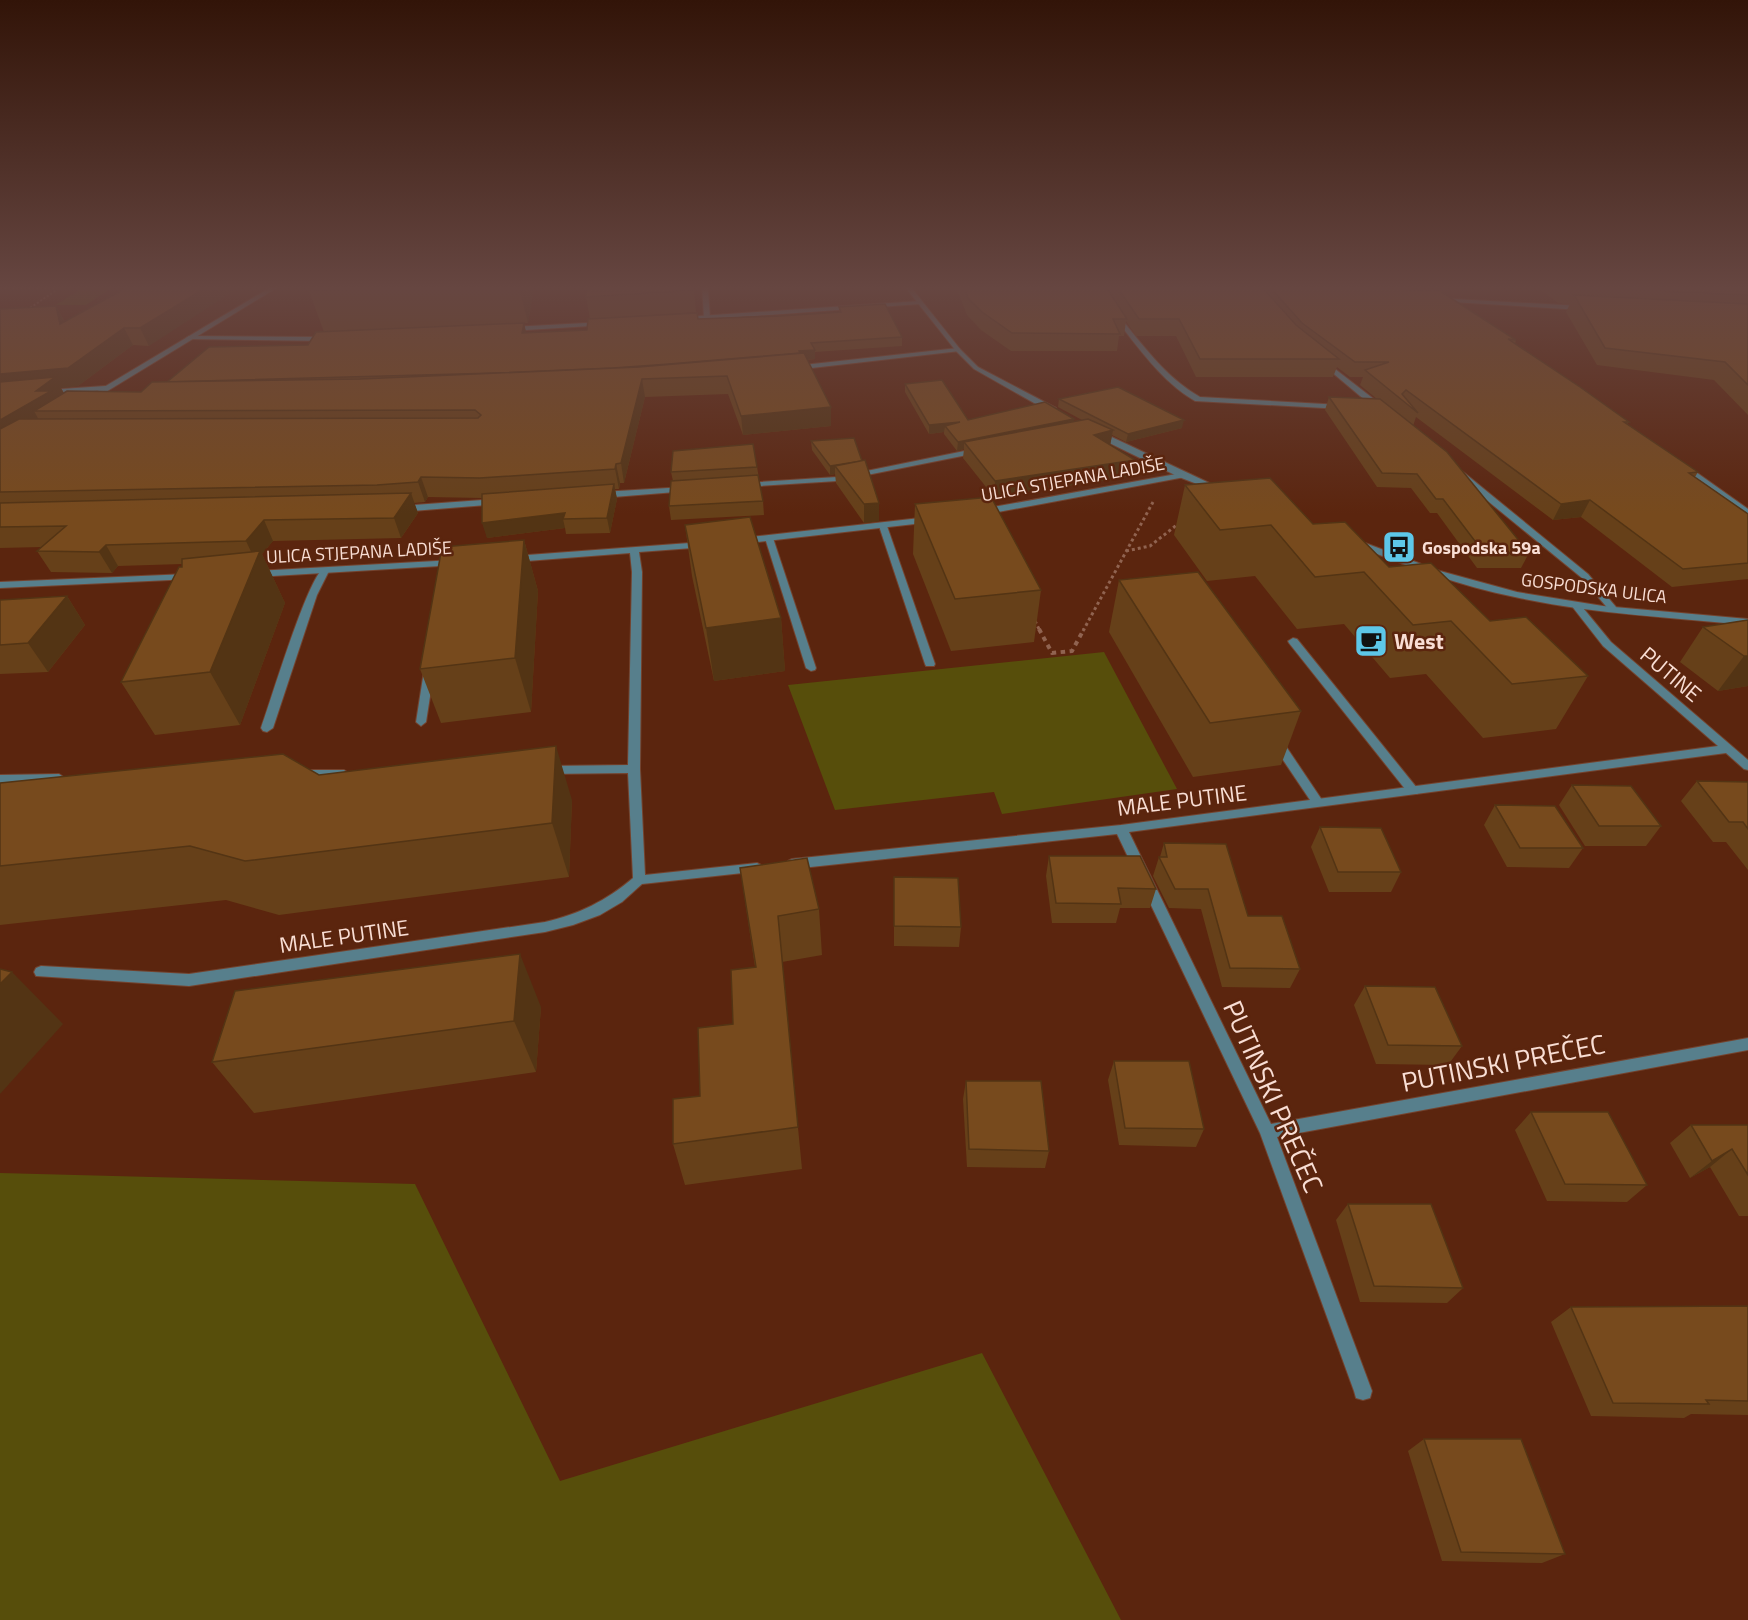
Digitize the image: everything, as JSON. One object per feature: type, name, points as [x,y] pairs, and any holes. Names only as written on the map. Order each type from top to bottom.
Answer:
[{"type":"street","points":[[79,404],[148,363]]},
{"type":"street","points":[[789,368],[840,363]]},
{"type":"street","points":[[971,363],[976,368],[1056,412]]},
{"type":"street","points":[[1157,363],[1184,392],[1198,399],[1346,407]]},
{"type":"street","points":[[1324,363],[1390,416]]},
{"type":"street","points":[[42,393],[105,388]]},
{"type":"street","points":[[89,398],[107,398]]},
{"type":"street","points":[[1369,408],[1381,408]]},
{"type":"street","points":[[1087,429],[1182,475],[1226,492]]},
{"type":"street","points":[[730,486],[837,478],[995,447]]},
{"type":"street","points":[[1671,459],[1748,513]]},
{"type":"street","points":[[1452,467],[1585,576],[1613,609]]},
{"type":"street","name":"ULICA STJEPANA LADIŠE","points":[[971,514],[1182,475]]},
{"type":"street","points":[[587,496],[694,488]]},
{"type":"street","points":[[384,510],[503,501]]},
{"type":"street","points":[[736,541],[938,519]]},
{"type":"street","points":[[883,526],[930,663]]},
{"type":"street","points":[[770,538],[811,668]]},
{"type":"street","name":"GOSPODSKA ULICA","points":[[1346,539],[1470,583],[1515,595],[1576,605],[1748,622]]},
{"type":"street","points":[[506,560],[634,552],[713,544]]},
{"type":"street","points":[[634,552],[637,572],[634,769],[639,880]]},
{"type":"street","name":"ULICA STJEPANA LADIŠE","points":[[243,575],[447,568],[459,563]]},
{"type":"street","points":[[267,728],[312,595],[324,571]]},
{"type":"street","points":[[0,585],[197,577]]},
{"type":"street","name":"PUTINE","points":[[1576,605],[1607,644],[1748,766]]},
{"type":"street","points":[[1293,641],[1413,791]]},
{"type":"street","points":[[421,722],[432,656]]},
{"type":"street","points":[[1273,735],[1318,803]]},
{"type":"street","name":"MALE PUTINE","points":[[41,972],[189,980],[580,920],[615,902],[639,880],[1121,830],[1728,748]]},
{"type":"street","points":[[538,770],[634,769]]},
{"type":"street","points":[[287,774],[359,773]]},
{"type":"street","points":[[0,779],[72,778]]},
{"type":"street","name":"PUTINSKI PREČEC","points":[[1121,830],[1267,1132],[1363,1391]]},
{"type":"street","name":"PUTINSKI PREČEC","points":[[1267,1132],[1748,1044]]},
{"type":"path","points":[[1030,612],[1052,653],[1072,651],[1154,502]]},
{"type":"path","points":[[1126,551],[1150,546],[1186,520]]},
{"type":"shaded area","points":[[1104,652],[1177,789],[1002,814],[994,792],[835,810],[788,685]]},
{"type":"shaded area","points":[[0,1173],[415,1184],[560,1481],[982,1353],[1121,1620],[0,1620]]},
{"type":"building","points":[[0,363],[76,363],[68,368],[0,374]]},
{"type":"building","points":[[190,363],[686,363],[496,373],[167,382]]},
{"type":"building","points":[[691,363],[809,363],[831,407],[741,416],[727,376],[642,379],[621,463],[616,464],[615,469],[480,478],[421,477],[418,482],[377,485],[0,492],[0,429],[19,419],[478,418],[481,415],[475,410],[34,411],[67,391],[141,392],[152,382],[360,379],[639,367]]},
{"type":"building","points":[[1387,363],[1543,363],[1629,422],[1624,422],[1698,472],[1689,473],[1748,514],[1748,563],[1683,569],[1590,500],[1561,504],[1406,390],[1402,394],[1418,413],[1365,370]]},
{"type":"building","points":[[1726,363],[1748,363],[1748,385]]},
{"type":"building","points":[[55,377],[36,391],[51,391],[0,420],[0,382]]},
{"type":"building","points":[[942,380],[968,420],[1045,402],[1074,419],[958,442],[945,426],[960,422],[929,425],[905,384]]},
{"type":"building","points":[[1118,387],[1184,420],[1128,434],[1059,399]]},
{"type":"building","points":[[1329,397],[1380,399],[1447,452],[1529,553],[1484,553],[1443,499],[1436,499],[1417,474],[1382,473]]},
{"type":"building","points":[[1088,419],[1113,430],[1094,435],[1135,460],[995,481],[964,442]]},
{"type":"building","points":[[854,438],[862,461],[830,466],[811,441]]},
{"type":"building","points":[[753,444],[757,467],[671,472],[673,451]]},
{"type":"building","points":[[865,460],[879,503],[864,504],[835,466]]},
{"type":"building","points":[[758,475],[763,501],[669,506],[671,481]]},
{"type":"building","points":[[1270,478],[1313,524],[1345,522],[1389,567],[1431,563],[1490,621],[1526,617],[1588,676],[1512,684],[1451,621],[1413,625],[1364,572],[1315,577],[1271,525],[1220,530],[1185,485]]},
{"type":"building","points":[[614,484],[607,518],[563,519],[565,513],[482,523],[482,494]]},
{"type":"building","points":[[411,493],[394,518],[264,520],[246,541],[106,545],[99,552],[37,551],[66,526],[0,527],[0,503]]},
{"type":"building","points":[[991,497],[1041,590],[955,599],[915,504]]},
{"type":"building","points":[[750,517],[781,618],[706,628],[685,525]]},
{"type":"building","points":[[524,540],[515,658],[420,669],[442,547]]},
{"type":"building","points":[[260,551],[210,672],[121,682],[179,567],[182,567],[182,559]]},
{"type":"building","points":[[1198,572],[1301,711],[1210,723],[1119,580]]},
{"type":"building","points":[[67,596],[28,643],[0,645],[0,600]]},
{"type":"building","points":[[1748,620],[1748,656],[1744,656],[1703,627]]},
{"type":"building","points":[[556,746],[552,823],[245,861],[190,846],[0,866],[0,783],[283,754],[319,775]]},
{"type":"building","points":[[1697,781],[1748,782],[1748,829],[1743,822],[1729,822]]},
{"type":"building","points":[[1572,785],[1631,786],[1661,826],[1599,826]]},
{"type":"building","points":[[1495,805],[1555,806],[1583,848],[1520,848]]},
{"type":"building","points":[[1320,827],[1381,828],[1401,872],[1338,872]]},
{"type":"building","points":[[1164,843],[1226,844],[1248,916],[1282,916],[1300,969],[1230,968],[1208,889],[1175,889],[1159,857],[1167,857]]},
{"type":"building","points":[[1049,856],[1140,856],[1156,889],[1118,888],[1121,904],[1056,903]]},
{"type":"building","points":[[807,858],[819,909],[778,916],[798,1127],[673,1144],[673,1099],[700,1096],[698,1028],[733,1024],[731,970],[756,967],[740,868]]},
{"type":"building","points":[[894,877],[958,878],[961,927],[894,926]]},
{"type":"building","points":[[520,954],[514,1021],[212,1062],[235,991]]},
{"type":"building","points":[[0,969],[12,972],[0,984]]},
{"type":"building","points":[[1365,986],[1435,987],[1462,1046],[1388,1045]]},
{"type":"building","points":[[1114,1061],[1189,1061],[1204,1129],[1125,1128]]},
{"type":"building","points":[[966,1081],[1041,1081],[1049,1151],[969,1149]]},
{"type":"building","points":[[1531,1112],[1608,1112],[1647,1185],[1565,1184]]},
{"type":"building","points":[[1691,1125],[1748,1125],[1748,1175],[1732,1149],[1712,1161]]},
{"type":"building","points":[[1348,1204],[1431,1204],[1463,1288],[1374,1286]]},
{"type":"building","points":[[1748,1306],[1748,1401],[1706,1400],[1709,1404],[1613,1403],[1571,1307]]},
{"type":"building","points":[[1424,1439],[1521,1439],[1565,1554],[1461,1552]]},
{"type":"place","name":"Gospodska 59a","points":[[1399,547]]},
{"type":"place","name":"West","points":[[1371,641]]}]
